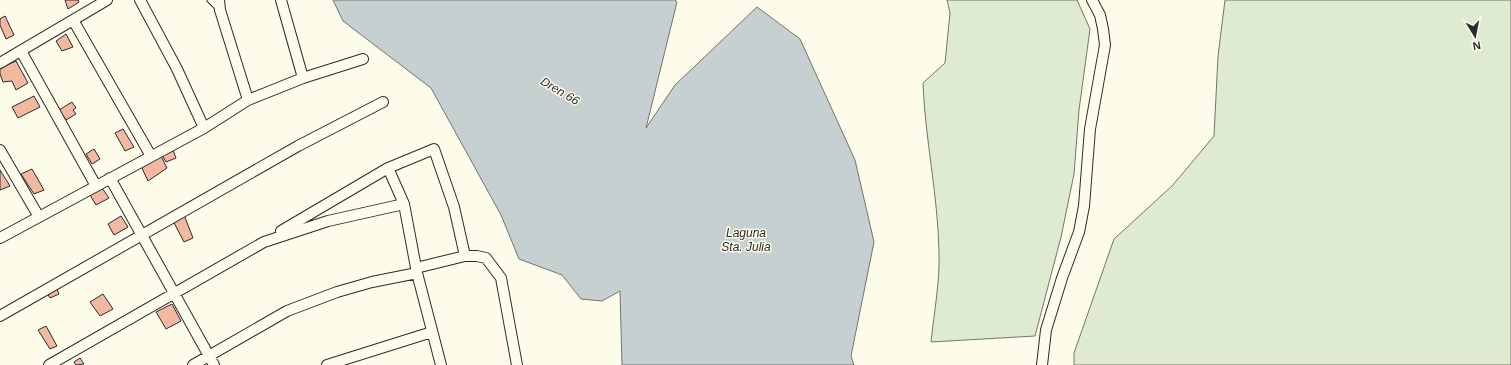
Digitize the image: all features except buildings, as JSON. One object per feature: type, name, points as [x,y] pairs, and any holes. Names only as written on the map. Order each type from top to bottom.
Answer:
[{"type":"street","points":[[0,63],[107,0]]},
{"type":"street","points":[[140,0],[177,69],[204,128]]},
{"type":"street","points":[[281,0],[303,78]]},
{"type":"street","points":[[1042,365],[1046,330],[1062,278],[1079,232],[1084,206],[1090,130],[1104,45],[1100,15],[1092,0]]},
{"type":"street","points":[[220,5],[248,100]]},
{"type":"street","points":[[73,20],[151,156]]},
{"type":"street","points":[[21,51],[96,186]]},
{"type":"street","points":[[0,238],[204,128],[248,100],[303,78],[363,59]]},
{"type":"street","points":[[0,316],[298,146],[383,102]]},
{"type":"street","points":[[49,365],[174,292],[264,242],[388,168],[434,149],[454,207],[465,256]]},
{"type":"street","points":[[0,150],[39,217]]},
{"type":"street","points":[[388,168],[404,204],[417,270],[440,365]]},
{"type":"street","points":[[110,178],[214,365]]},
{"type":"street","points":[[264,242],[328,221],[404,204]]},
{"type":"street","points":[[193,365],[287,311],[337,292],[465,256],[477,256],[486,258],[501,278],[517,365]]},
{"type":"street","points":[[327,365],[432,332]]},
{"type":"lane","points":[[210,0],[220,5]]},
{"type":"green space","points":[[947,0],[1077,0],[1090,29],[1079,110],[1074,174],[1061,237],[1035,336],[931,342],[938,286],[939,252],[923,83],[945,63],[950,13]]},
{"type":"green space","points":[[1225,0],[1511,0],[1511,365],[1074,365],[1074,353],[1114,239],[1172,186],[1214,136],[1218,56]]},
{"type":"water","points":[[333,0],[675,0],[677,2],[646,128],[675,85],[757,7],[800,39],[855,160],[874,242],[851,356],[854,365],[622,365],[620,291],[602,301],[581,299],[562,275],[519,259],[501,215],[431,88],[343,21]]},
{"type":"water label","name":"Dren 66","points":[[560,91]]},
{"type":"water label","name":"Laguna Sta. Julia","points":[[746,240]]}]
